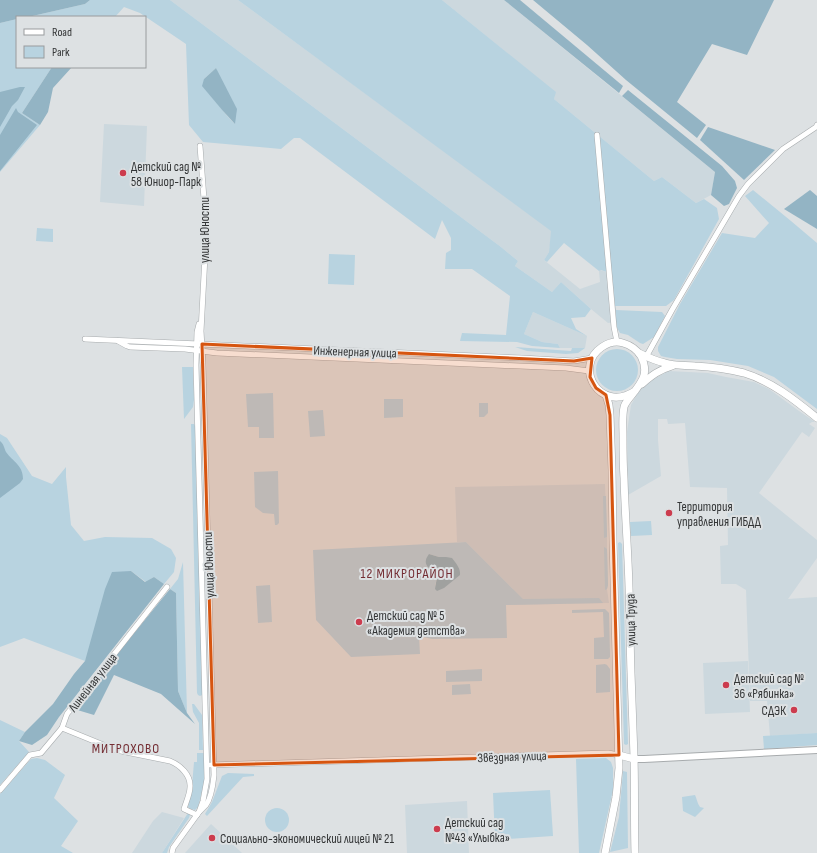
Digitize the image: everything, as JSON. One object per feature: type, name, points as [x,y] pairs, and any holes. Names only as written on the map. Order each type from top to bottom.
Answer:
[{"type":"main road","points":[[674,365],[653,374],[637,389],[628,395],[621,397],[606,395],[596,388],[590,377],[589,371],[592,358],[600,348],[606,344],[617,342],[624,343],[646,357],[665,363],[722,369],[751,375],[775,387],[803,406],[817,418]]},
{"type":"main road","points":[[637,389],[643,379],[645,370],[639,353]]},
{"type":"main road","name":"улица Труда","points":[[635,853],[634,759],[623,419],[624,405],[637,389]]},
{"type":"main road","name":"улица Труда","points":[[605,853],[616,797],[619,768],[611,438],[609,405],[606,395]]},
{"type":"main road","name":"Звёздная улица","points":[[619,755],[634,759]]},
{"type":"street","points":[[646,357],[675,304],[739,196],[748,184],[783,149],[817,125]]},
{"type":"street","points":[[597,135],[614,327],[617,342]]},
{"type":"street","name":"улица Юности","points":[[172,853],[173,848],[209,798],[213,783],[214,765],[199,351],[205,256],[205,221],[200,146]]},
{"type":"street","name":"Инженерная улица","points":[[85,339],[574,361],[592,358]]},
{"type":"street","name":"Инженерная улица","points":[[117,340],[130,347],[258,355],[569,368],[589,371]]},
{"type":"street","name":"улица Юности","points":[[198,813],[203,801],[206,786],[207,765],[196,365],[199,351]]},
{"type":"street","name":"Линейная улица","points":[[0,790],[30,755],[41,754],[62,728],[67,714],[167,587]]},
{"type":"street","points":[[62,728],[116,750],[170,761],[177,764],[186,774],[190,786],[184,809],[198,813]]},
{"type":"street","name":"Звёздная улица","points":[[634,759],[817,750]]},
{"type":"street","name":"Звёздная улица","points":[[207,765],[608,753],[619,755]]},
{"type":"highlighted area","points":[[202,344],[574,361],[592,358],[590,377],[596,388],[606,395],[610,415],[619,755],[214,765]]},
{"type":"shaded area","points":[[0,0],[90,0],[85,4],[32,16],[16,16],[16,19],[0,23]]},
{"type":"shaded area","points":[[170,0],[238,0],[552,231],[549,252],[544,260],[580,289],[600,282],[600,270],[612,274],[616,322],[608,323],[561,282],[552,292],[515,266],[518,261],[501,247]]},
{"type":"shaded area","points":[[442,0],[504,0],[715,172],[711,195],[696,203],[662,177],[654,181],[554,99],[555,92]]},
{"type":"shaded area","points":[[504,0],[520,0],[623,86],[619,93]]},
{"type":"shaded area","points":[[533,0],[774,0],[747,55],[712,44],[677,102],[706,125],[697,138],[626,80]]},
{"type":"shaded area","points":[[51,68],[71,68],[53,88],[48,112],[40,125],[22,113]]},
{"type":"shaded area","points":[[216,68],[237,109],[235,124],[202,86],[204,79]]},
{"type":"shaded area","points":[[25,87],[0,127],[0,92]]},
{"type":"shaded area","points":[[628,90],[722,166],[735,181],[737,188],[729,204],[724,206],[711,195],[715,172],[622,96]]},
{"type":"shaded area","points":[[16,108],[18,112],[37,125],[0,171],[0,135]]},
{"type":"shaded area","name":"Детский сад № 58 Юниор-Парк","points":[[104,124],[147,126],[144,206],[100,202]]},
{"type":"shaded area","points":[[708,127],[775,150],[744,180],[700,140]]},
{"type":"shaded area","points":[[810,190],[817,196],[817,229],[784,209]]},
{"type":"shaded area","points":[[533,312],[587,336],[585,348],[560,348],[558,344],[542,342],[524,334]]},
{"type":"shaded area","points":[[668,371],[708,373],[754,382],[769,389],[815,422],[809,424],[815,428],[809,437],[802,432],[759,493],[817,540],[817,558],[788,599],[817,597],[817,733],[770,736],[767,701],[750,701],[746,590],[736,584],[721,584],[720,546],[728,545],[727,488],[690,487],[685,423],[668,424],[667,419],[658,419],[661,476],[628,495],[627,432],[631,405],[639,391],[647,383]]},
{"type":"shaded area","points":[[0,441],[6,452],[21,470],[23,479],[0,498]]},
{"type":"shaded area","points":[[605,484],[607,589],[609,603],[506,605],[513,589],[466,542],[457,542],[455,487]]},
{"type":"shaded area","points":[[429,554],[439,557],[452,558],[460,571],[460,575],[444,588],[437,591],[435,589],[437,577],[426,564]]},
{"type":"shaded area","points":[[131,571],[145,582],[154,577],[164,584],[59,717],[47,735],[32,745],[19,741],[25,732],[53,704],[85,661],[105,589],[112,572]]},
{"type":"shaded area","points":[[170,589],[176,593],[178,691],[187,713],[195,724],[161,694],[114,675],[94,715],[74,709],[105,669]]},
{"type":"shaded area","name":"Детский сад № 36 «Рябинка»","points":[[748,661],[750,712],[705,714],[703,663]]},
{"type":"shaded area","name":"Детский сад №43 «Улыбка»","points":[[467,801],[469,853],[407,853],[405,805]]},
{"type":"shaded area","points":[[162,812],[184,818],[162,853],[132,853],[153,821]]},
{"type":"shaded area","name":"Социально-экономический лицей № 21","points":[[211,824],[242,853],[185,853]]},
{"type":"green space","points":[[90,0],[170,0],[501,247],[518,261],[515,266],[552,292],[561,282],[591,309],[585,317],[571,318],[576,329],[587,336],[533,312],[524,334],[542,342],[558,344],[560,348],[532,346],[517,342],[460,341],[462,333],[506,335],[510,296],[472,269],[445,269],[446,253],[451,250],[451,238],[442,220],[435,239],[300,138],[294,138],[281,149],[203,142],[189,125],[186,44],[140,13],[124,7],[116,16],[32,16],[85,4]],"holes":[[[216,68],[235,124],[221,109],[204,79]]]},
{"type":"green space","points":[[238,0],[442,0],[556,92],[554,99],[654,181],[662,177],[696,203],[704,199],[717,208],[719,219],[674,300],[666,306],[615,306],[612,274],[601,270],[599,271],[564,243],[547,262],[544,260],[549,252],[551,231]]},
{"type":"green space","points":[[16,19],[16,68],[51,68],[22,113],[40,125],[0,172],[0,23]]},
{"type":"green space","points":[[753,190],[817,243],[817,409],[774,377],[748,366],[710,360],[665,357],[661,356],[658,351],[658,347],[680,304],[722,233],[755,238],[769,223],[745,196]]},
{"type":"green space","points":[[37,228],[53,229],[53,242],[36,241]]},
{"type":"green space","points":[[329,254],[355,255],[354,285],[328,284]]},
{"type":"green space","points":[[616,310],[662,312],[665,316],[654,337],[643,344],[628,335],[620,333],[616,326]]},
{"type":"green space","points":[[515,347],[571,351],[572,348],[585,348],[578,353],[566,354],[527,351]]},
{"type":"green space","points":[[613,349],[621,349],[629,352],[635,358],[638,370],[635,382],[629,388],[621,391],[613,391],[605,388],[599,382],[596,374],[596,366],[599,358],[605,352]]},
{"type":"green space","points":[[182,367],[193,367],[193,407],[184,419]]},
{"type":"green space","points":[[273,393],[274,438],[259,438],[259,427],[248,427],[246,394]]},
{"type":"green space","points":[[384,399],[403,399],[403,417],[384,418]]},
{"type":"green space","points":[[479,403],[488,403],[488,413],[484,417],[479,417]]},
{"type":"green space","points":[[323,410],[325,436],[310,437],[308,411]]},
{"type":"green space","points":[[191,424],[194,424],[195,426],[203,694],[200,696],[197,693]]},
{"type":"green space","points":[[0,434],[7,438],[32,476],[52,484],[66,467],[71,525],[84,541],[105,537],[152,538],[171,549],[176,558],[174,572],[164,584],[154,577],[146,582],[131,571],[85,661],[24,638],[0,647]]},
{"type":"green space","points":[[278,471],[279,523],[275,525],[274,514],[263,513],[255,507],[254,472]]},
{"type":"green space","points":[[603,496],[606,496],[607,533],[607,537],[604,538]]},
{"type":"green space","points":[[651,521],[652,535],[631,536],[630,522]]},
{"type":"green space","points":[[466,542],[523,599],[599,598],[603,603],[506,605],[507,638],[432,639],[419,636],[420,654],[351,657],[316,620],[313,550]],"holes":[[[429,554],[439,557],[446,557],[435,587],[437,577]]]},
{"type":"green space","points":[[620,542],[622,544],[628,744],[626,745],[624,744],[618,543]]},
{"type":"green space","points":[[604,547],[607,549],[608,585],[607,589],[605,590]]},
{"type":"green space","points":[[183,562],[187,713],[178,691],[176,593],[170,589],[178,579]]},
{"type":"green space","points":[[270,585],[272,622],[258,623],[256,586]]},
{"type":"green space","points":[[605,609],[609,613],[610,657],[608,659],[594,659],[594,638],[604,637],[603,612],[572,613],[572,610]]},
{"type":"green space","points":[[605,664],[610,669],[610,692],[596,693],[596,665]]},
{"type":"green space","points":[[482,669],[482,681],[446,682],[446,671]]},
{"type":"green space","points":[[470,684],[471,694],[452,695],[452,685]]},
{"type":"green space","points":[[192,704],[194,704],[202,715],[203,750],[199,750],[199,723],[193,712]]},
{"type":"green space","points":[[0,720],[25,732],[19,741],[29,752],[0,785]]},
{"type":"green space","points":[[817,733],[817,745],[764,749],[763,736]]},
{"type":"green space","points":[[197,753],[204,753],[204,784],[198,807],[195,810],[188,807],[194,762],[197,762]]},
{"type":"green space","points":[[37,758],[45,760],[65,775],[54,798],[78,821],[61,846],[73,853],[0,853],[0,794],[31,759]]},
{"type":"green space","points":[[606,758],[611,762],[613,768],[613,790],[599,853],[579,853],[576,759]]},
{"type":"green space","points":[[623,771],[627,772],[628,848],[610,852],[619,817]]},
{"type":"green space","points":[[228,773],[254,774],[254,776],[243,777],[207,816],[205,814],[212,802],[222,776]]},
{"type":"green space","points":[[550,790],[553,836],[495,840],[493,793]]},
{"type":"green space","points":[[695,795],[700,807],[704,808],[695,817],[683,811],[682,797]]},
{"type":"green space","points":[[277,808],[282,809],[288,815],[288,825],[282,831],[277,832],[272,831],[266,825],[265,820],[266,815],[272,809]]},
{"type":"green space","points":[[188,813],[190,815],[189,818],[169,847],[167,853],[162,853]]},
{"type":"place","name":"Детский сад № 58 Юниор-Парк","points":[[123,173]]},
{"type":"place","name":"Территория управления ГИБДД","points":[[669,513]]},
{"type":"place","name":"Детский сад № 5 «Академия детства»","points":[[359,622]]},
{"type":"place","name":"Детский сад № 36 «Рябинка»","points":[[726,685]]},
{"type":"place","name":"СДЭК","points":[[794,710]]},
{"type":"place","name":"Детский сад №43 «Улыбка»","points":[[437,829]]},
{"type":"place","name":"Социально-экономический лицей № 21","points":[[212,838]]},
{"type":"district","name":"12 МИКРОРАЙОН","points":[[407,573]]},
{"type":"district","name":"МИТРОХОВО","points":[[126,748]]}]
